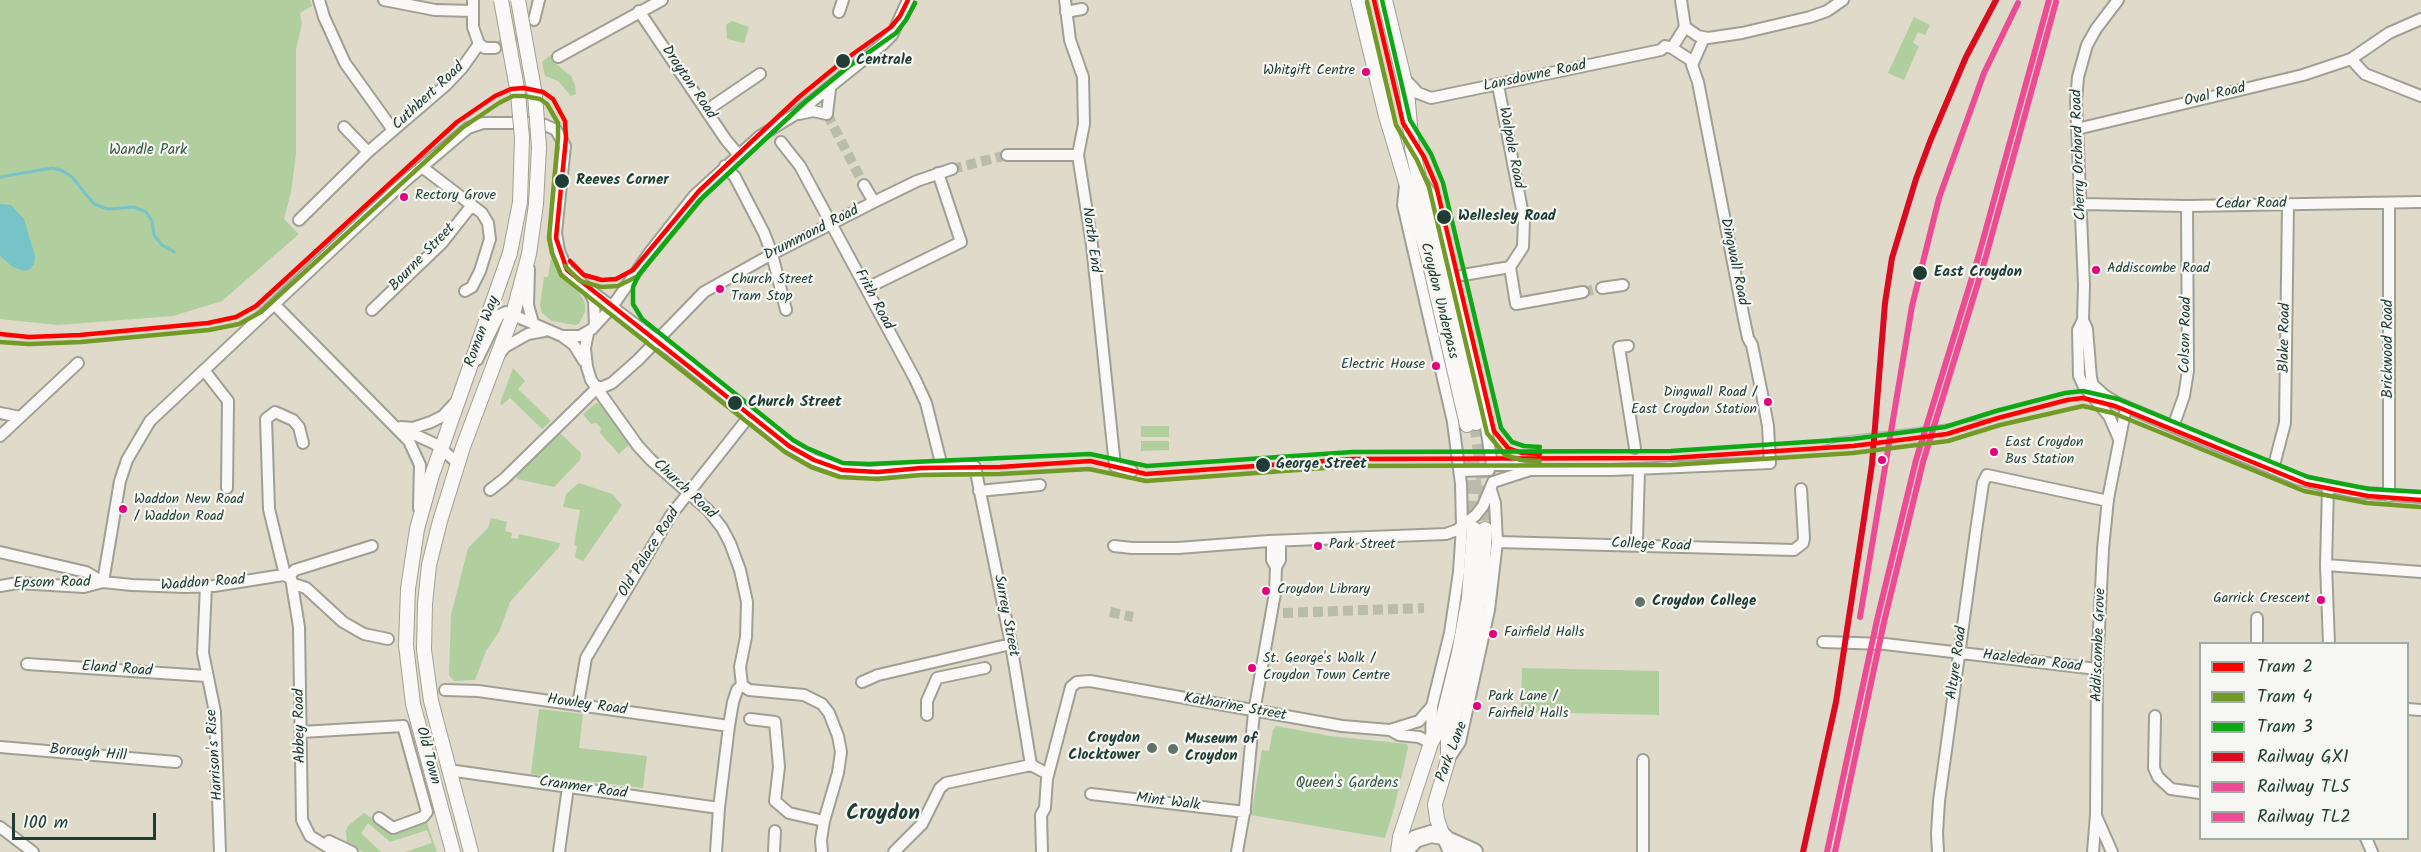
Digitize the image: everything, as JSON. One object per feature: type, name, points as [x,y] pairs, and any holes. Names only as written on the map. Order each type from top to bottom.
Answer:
[{"type":"highway","points":[[1404,852],[1411,842],[1420,836],[1431,834],[1447,843],[1474,852]]},
{"type":"main road","name":"Roman Way","points":[[407,659],[408,589],[418,526],[441,448],[510,254],[520,202],[522,138],[516,85],[501,0]]},
{"type":"main road","name":"Roman Way","points":[[425,660],[424,611],[429,565],[440,521],[458,463],[513,314],[530,247],[538,184],[539,137],[535,95],[518,0]]},
{"type":"main road","points":[[1358,0],[1384,112],[1406,179]]},
{"type":"main road","points":[[1385,0],[1405,78],[1412,148],[1420,180]]},
{"type":"main road","name":"Croydon Underpass","points":[[1406,179],[1472,424],[1420,180]]},
{"type":"main road","points":[[1431,743],[1442,722],[1463,634],[1471,578],[1474,528]]},
{"type":"main road","points":[[1448,760],[1448,739],[1478,606],[1474,528]]},
{"type":"main road","name":"Old Town","points":[[407,659],[418,724],[453,852]]},
{"type":"main road","name":"Old Town","points":[[425,660],[432,708],[471,852]]},
{"type":"main road","name":"Park Lane","points":[[1398,852],[1400,837],[1431,743]]},
{"type":"main road","name":"Park Lane","points":[[1447,843],[1437,819],[1435,804],[1448,760]]},
{"type":"street","points":[[319,0],[324,17],[345,63],[393,130]]},
{"type":"street","points":[[384,0],[435,10],[473,6],[474,34],[479,44],[485,48],[495,48]]},
{"type":"street","points":[[534,20],[539,0]]},
{"type":"street","points":[[570,63],[561,55],[662,0]]},
{"type":"street","points":[[838,12],[843,0]]},
{"type":"street","points":[[562,336],[591,329],[612,307],[650,252],[694,196],[738,154],[766,132],[830,89],[892,35],[908,0]]},
{"type":"street","name":"North End","points":[[1065,0],[1070,40],[1083,77],[1084,124],[1074,155],[1092,243],[1115,466],[1132,471]]},
{"type":"street","points":[[1681,0],[1682,20],[1685,27],[1699,36],[1730,36],[1810,17],[1827,11],[1843,0]]},
{"type":"street","name":"Cherry Orchard Road","points":[[2100,397],[2091,378],[2087,329],[2083,320],[2077,129],[2078,77],[2087,45],[2118,0]]},
{"type":"street","points":[[1066,12],[1082,9]]},
{"type":"street","name":"Drayton Road","points":[[639,11],[738,154]]},
{"type":"street","name":"Oval Road","points":[[2077,129],[2303,75],[2351,59],[2389,33],[2421,19]]},
{"type":"street","points":[[1685,27],[1677,51],[1692,61],[1699,36]]},
{"type":"street","name":"Cuthbert Road","points":[[299,219],[368,152],[446,85],[462,68],[479,44]]},
{"type":"street","name":"Lansdowne Road","points":[[1405,78],[1418,93],[1427,98],[1661,50],[1665,46],[1677,51]]},
{"type":"street","points":[[2351,59],[2365,74],[2421,96]]},
{"type":"street","name":"Dingwall Road","points":[[1639,470],[1770,464],[1768,426],[1762,394],[1752,345],[1744,320],[1692,61]]},
{"type":"street","points":[[707,110],[760,74]]},
{"type":"street","name":"Walpole Road","points":[[1498,85],[1524,220],[1523,247],[1510,267]]},
{"type":"street","points":[[796,114],[813,111],[827,114],[830,89]]},
{"type":"street","points":[[103,582],[112,522],[127,460],[150,421],[422,167],[460,134],[475,125],[527,123],[550,127],[561,137],[565,150],[557,244],[567,270],[587,288],[804,455],[834,468],[868,472],[942,467]]},
{"type":"street","points":[[344,128],[368,152]]},
{"type":"street","name":"Frith Road","points":[[781,142],[800,166],[832,223],[926,403],[942,467]]},
{"type":"street","points":[[1007,154],[1074,155]]},
{"type":"street","points":[[725,166],[740,187],[772,254],[786,310]]},
{"type":"street","points":[[422,167],[472,204],[486,217],[490,228],[490,239],[475,283],[465,291]]},
{"type":"street","name":"Drummond Road","points":[[658,341],[701,294],[772,254],[874,202],[952,169]]},
{"type":"street","points":[[867,288],[961,242],[938,173]]},
{"type":"street","points":[[1406,179],[1403,205],[1451,410],[1460,471],[1514,465],[1532,470],[1639,470],[1637,539]]},
{"type":"street","points":[[1114,546],[1178,548],[1446,534],[1474,528],[1492,486],[1480,397],[1433,197],[1420,180]]},
{"type":"street","points":[[864,185],[874,202]]},
{"type":"street","name":"Cedar Road","points":[[2081,204],[2187,206],[2421,202]]},
{"type":"street","name":"Brickwood Road","points":[[2389,203],[2389,496]]},
{"type":"street","name":"Bourne Street","points":[[372,309],[442,243],[472,204]]},
{"type":"street","name":"Blake Road","points":[[2273,469],[2285,423],[2288,205]]},
{"type":"street","name":"Colson Road","points":[[2174,427],[2184,396],[2187,371],[2187,206]]},
{"type":"street","points":[[530,247],[528,305],[532,323]]},
{"type":"street","points":[[1463,275],[1510,267],[1516,304],[1583,292]]},
{"type":"street","points":[[1602,288],[1623,285]]},
{"type":"street","points":[[586,367],[585,348],[591,329],[594,301],[587,288]]},
{"type":"street","points":[[275,304],[398,427],[413,447],[420,465],[418,526]]},
{"type":"street","points":[[464,382],[483,350],[499,315],[506,312],[562,336],[577,349],[591,380],[598,387]]},
{"type":"street","points":[[499,354],[515,340],[544,330]]},
{"type":"street","points":[[490,490],[598,387],[612,383],[658,341]]},
{"type":"street","points":[[1628,345],[1619,347],[1635,448]]},
{"type":"street","points":[[0,436],[78,363]]},
{"type":"street","points":[[204,370],[228,401],[227,488]]},
{"type":"street","name":"Church Road","points":[[598,387],[618,420],[638,446],[708,510],[722,528],[740,570],[747,602],[746,637],[740,667],[742,686],[737,690],[733,702],[729,726],[716,852]]},
{"type":"street","points":[[2100,397],[2297,479],[2328,487],[2389,496],[2421,497]]},
{"type":"street","points":[[2100,397],[2119,439]]},
{"type":"street","points":[[398,427],[412,428],[431,422],[443,416],[458,399]]},
{"type":"street","name":"Addiscombe Grove","points":[[2094,852],[2097,669],[2103,549],[2108,501],[2126,407]]},
{"type":"street","name":"Abbey Road","points":[[303,443],[299,427],[293,420],[275,412],[266,419],[269,509],[289,579],[298,627],[302,820],[307,831]]},
{"type":"street","points":[[0,413],[20,417]]},
{"type":"street","name":"Old Palace Road","points":[[578,705],[586,658],[671,515],[751,414]]},
{"type":"street","points":[[398,427],[441,448],[458,463]]},
{"type":"street","name":"Surrey Street","points":[[942,467],[975,467],[1011,644],[1031,765]]},
{"type":"street","points":[[1492,486],[1532,470]]},
{"type":"street","name":"Park Lane","points":[[1431,743],[1432,706],[1474,528],[1460,471]]},
{"type":"street","name":"Altyre Road","points":[[1938,852],[1936,834],[1939,801],[1983,483],[1987,475],[2108,501]]},
{"type":"street","points":[[979,491],[1040,485]]},
{"type":"street","name":"Park Lane","points":[[1448,760],[1460,742],[1482,649],[1493,585],[1497,542],[1492,486]]},
{"type":"street","points":[[2328,487],[2326,565],[2329,642]]},
{"type":"street","name":"College Road","points":[[1497,542],[1794,550],[1803,543],[1801,489]]},
{"type":"street","points":[[1237,852],[1245,812],[1254,712],[1275,593],[1276,567],[1272,560],[1276,542]]},
{"type":"street","name":"Waddon Road","points":[[0,552],[86,572],[103,582],[161,588],[289,579],[295,570],[372,546]]},
{"type":"street","points":[[2326,565],[2421,572]]},
{"type":"street","points":[[289,579],[306,588],[344,622],[363,634],[388,639]]},
{"type":"street","name":"Epsom Road","points":[[0,586],[26,583],[84,587],[103,582]]},
{"type":"street","name":"Harrison's Rise","points":[[206,586],[202,653],[215,712],[220,852]]},
{"type":"street","points":[[2257,618],[2257,642]]},
{"type":"street","name":"Hazledean Road","points":[[1822,642],[1886,644],[2097,669]]},
{"type":"street","points":[[862,682],[878,675],[1011,644]]},
{"type":"street","points":[[937,678],[980,668],[973,653]]},
{"type":"street","points":[[927,715],[927,701],[937,678],[932,663]]},
{"type":"street","name":"Eland Road","points":[[27,664],[206,676]]},
{"type":"street","name":"Katharine Street","points":[[1048,774],[1071,687],[1081,681],[1341,726],[1390,730],[1419,721],[1432,706]]},
{"type":"street","points":[[742,686],[748,690],[804,695],[822,704],[829,713],[838,735],[841,752],[838,773],[824,821],[822,852]]},
{"type":"street","name":"Howley Road","points":[[445,690],[478,691],[729,726]]},
{"type":"street","points":[[2155,716],[2156,772],[2171,789],[2199,793]]},
{"type":"street","points":[[750,718],[775,722],[779,767],[775,801],[789,813],[824,821]]},
{"type":"street","points":[[301,732],[403,726],[427,812],[423,817],[393,828],[379,818]]},
{"type":"street","name":"Katharine Street","points":[[1390,730],[1399,735],[1419,737],[1431,743]]},
{"type":"street","name":"Borough Hill","points":[[0,747],[176,762]]},
{"type":"street","points":[[1642,852],[1643,760]]},
{"type":"street","points":[[894,852],[922,824],[943,785],[951,781],[1031,765],[1048,774],[1045,808],[1041,814],[1042,852]]},
{"type":"street","name":"Cranmer Road","points":[[448,770],[719,808]]},
{"type":"street","points":[[560,852],[568,787]]},
{"type":"street","name":"Mint Walk","points":[[1091,794],[1245,812]]},
{"type":"street","points":[[2096,815],[2112,852]]},
{"type":"street","points":[[0,827],[33,852]]},
{"type":"street","points":[[307,831],[318,842],[336,852]]},
{"type":"street","points":[[307,831],[352,852]]},
{"type":"street","points":[[774,852],[775,831]]},
{"type":"green space","name":"Wandle Park","points":[[0,0],[310,0],[312,6],[300,13],[302,24],[296,49],[296,154],[291,192],[284,219],[299,234],[222,301],[173,316],[58,325],[0,319]]},
{"type":"green space","points":[[1914,17],[1930,25],[1925,35],[1918,32],[1913,43],[1919,46],[1904,80],[1888,73]]},
{"type":"green space","points":[[732,21],[749,27],[744,43],[727,39],[726,25]]},
{"type":"green space","points":[[551,55],[556,64],[571,76],[576,94],[571,96],[558,81],[545,76],[542,62]]},
{"type":"green space","points":[[552,251],[560,272],[567,282],[578,290],[585,303],[585,312],[579,324],[552,321],[542,313],[540,306],[544,277],[548,277]]},
{"type":"green space","points":[[513,368],[525,381],[518,389],[551,421],[542,429],[510,398],[502,405],[500,403]]},
{"type":"green space","points":[[596,403],[601,404],[629,445],[619,454],[600,433],[601,428],[596,423],[591,424],[583,414]]},
{"type":"green space","points":[[1141,426],[1169,426],[1169,437],[1141,437]]},
{"type":"green space","points":[[560,433],[581,453],[580,460],[554,487],[517,479],[516,472],[555,434]]},
{"type":"green space","points":[[1141,441],[1169,441],[1169,450],[1141,451]]},
{"type":"green space","points":[[579,483],[612,494],[622,505],[583,561],[575,557],[577,546],[574,545],[580,510],[563,507],[566,494]]},
{"type":"green space","points":[[491,518],[507,522],[505,531],[512,533],[511,538],[518,539],[519,534],[560,543],[559,547],[510,602],[499,632],[486,651],[475,680],[454,681],[449,675],[451,615],[468,548],[488,528]]},
{"type":"green space","points":[[1522,668],[1659,671],[1659,715],[1521,712]]},
{"type":"green space","points":[[539,709],[583,714],[579,748],[647,756],[643,788],[531,774]]},
{"type":"green space","name":"Queen's Gardens","points":[[1276,726],[1330,736],[1407,744],[1395,805],[1385,838],[1251,815],[1262,750],[1269,751],[1273,730]]},
{"type":"green space","points":[[364,813],[393,832],[426,820],[437,852],[405,852],[432,843],[427,830],[390,842],[368,823],[361,833],[381,852],[363,852],[347,844],[348,826]]},
{"type":"water","points":[[0,204],[11,205],[24,219],[35,256],[34,264],[30,269],[25,271],[13,267],[0,256]]},
{"type":"waterway","points":[[0,177],[52,168],[61,170],[72,177],[94,204],[108,209],[134,207],[146,212],[152,221],[154,235],[162,245],[174,252]]},
{"type":"tunnel","points":[[495,48],[517,37],[534,20]]},
{"type":"tunnel","points":[[827,114],[864,185]]},
{"type":"tunnel","points":[[952,169],[1007,155]]},
{"type":"tunnel","points":[[1583,292],[1602,288]]},
{"type":"tunnel","points":[[1476,423],[1485,490],[1485,529]]},
{"type":"tunnel","points":[[1472,459],[1475,492],[1474,527]]},
{"type":"tunnel","points":[[1283,613],[1424,608]]},
{"type":"tunnel","points":[[1110,612],[1133,617]]},
{"type":"tram line","name":"2","points":[[570,261],[584,275],[602,280],[616,279],[633,270],[699,191],[799,97],[843,61],[891,27],[908,0]]},
{"type":"tram line","name":"2","points":[[1374,0],[1403,123],[1424,157],[1436,185],[1494,431],[1508,448],[1522,453],[1540,454]]},
{"type":"tram line","name":"3","points":[[1382,0],[1410,120],[1431,154],[1443,183],[1501,428],[1512,442],[1524,446],[1540,447]]},
{"type":"tram line","name":"4","points":[[1367,2],[1396,125],[1417,160],[1429,187],[1487,433],[1505,455],[1521,460],[1540,461]]},
{"type":"tram line","name":"4","points":[[565,266],[580,281],[601,287],[618,286],[638,276],[704,196],[804,103],[848,67],[896,33],[915,3]]},
{"type":"tram line","name":"3","points":[[915,3],[896,33],[848,67],[804,103],[699,201],[639,274],[633,287],[633,304],[642,319],[793,440],[843,463],[869,464],[1090,454],[1147,466],[1352,452],[1671,451],[1852,439],[1945,427],[1996,411],[2065,393],[2083,391],[2118,399],[2308,477],[2369,489],[2421,492]]},
{"type":"tram line","name":"2","points":[[0,334],[29,337],[80,335],[208,323],[236,317],[256,306],[457,122],[495,96],[511,89],[524,88],[543,92],[553,99],[565,121],[566,138],[556,238],[567,270],[789,446],[814,460],[842,470],[878,472],[1090,461],[1146,474],[1352,459],[1671,458],[1853,446],[1947,434],[1998,418],[2083,398],[2115,406],[2306,484],[2368,496],[2421,500]]},
{"type":"tram line","name":"4","points":[[0,342],[29,344],[81,342],[209,330],[239,324],[261,312],[462,128],[499,103],[513,96],[524,96],[540,99],[547,104],[558,123],[549,238],[561,275],[785,452],[811,467],[840,477],[878,479],[921,475],[1000,474],[1089,469],[1146,481],[1352,466],[1671,465],[1853,453],[1948,441],[2000,425],[2083,406],[2113,413],[2304,491],[2367,503],[2420,507]]},
{"type":"tram line","points":[[1832,438],[1998,418]]},
{"type":"tram line","points":[[1815,448],[1841,441]]},
{"type":"rail line","name":"GX1","points":[[1803,852],[1836,702],[1865,512],[1872,464],[1885,303],[1892,258],[1931,139],[1966,57],[1996,0]]},
{"type":"rail line","name":"TL2","points":[[1827,852],[1877,620],[1916,460],[1978,258],[2049,0]]},
{"type":"rail line","name":"TL5","points":[[1835,852],[1884,622],[1923,462],[1985,260],[2056,2]]},
{"type":"rail line","name":"TL5","points":[[1860,617],[1912,306],[1939,198],[1984,73],[2018,3]]},
{"type":"place","name":"Centrale","points":[[843,61]]},
{"type":"place","name":"Whitgift Centre","points":[[1366,72]]},
{"type":"place","name":"Reeves Corner","points":[[562,181]]},
{"type":"place","name":"Rectory Grove","points":[[404,197]]},
{"type":"place","name":"Wellesley Road","points":[[1444,217]]},
{"type":"place","name":"Addiscombe Road","points":[[2096,270]]},
{"type":"place","name":"East Croydon","points":[[1920,273]]},
{"type":"place","name":"Church Street Tram Stop","points":[[720,289]]},
{"type":"place","name":"Electric House","points":[[1436,366]]},
{"type":"place","name":"Dingwall Road / East Croydon Station","points":[[1768,402]]},
{"type":"place","name":"Church Street","points":[[735,403]]},
{"type":"place","name":"East Croydon Bus Station","points":[[1994,452]]},
{"type":"place","name":"George Street","points":[[1263,465]]},
{"type":"place","name":"Waddon New Road / Waddon Road","points":[[123,509]]},
{"type":"place","name":"Park Street","points":[[1318,546]]},
{"type":"place","name":"Croydon Library","points":[[1266,591]]},
{"type":"place","name":"Garrick Crescent","points":[[2321,600]]},
{"type":"place","name":"Croydon College","points":[[1640,602]]},
{"type":"place","name":"Fairfield Halls","points":[[1493,634]]},
{"type":"place","name":"St. George's Walk / Croydon Town Centre","points":[[1252,668]]},
{"type":"place","name":"Park Lane / Fairfield Halls","points":[[1477,706]]},
{"type":"place","name":"Croydon Clocktower","points":[[1152,748]]},
{"type":"place","name":"Museum of Croydon","points":[[1173,749]]},
{"type":"district","name":"Croydon","points":[[883,815]]}]
